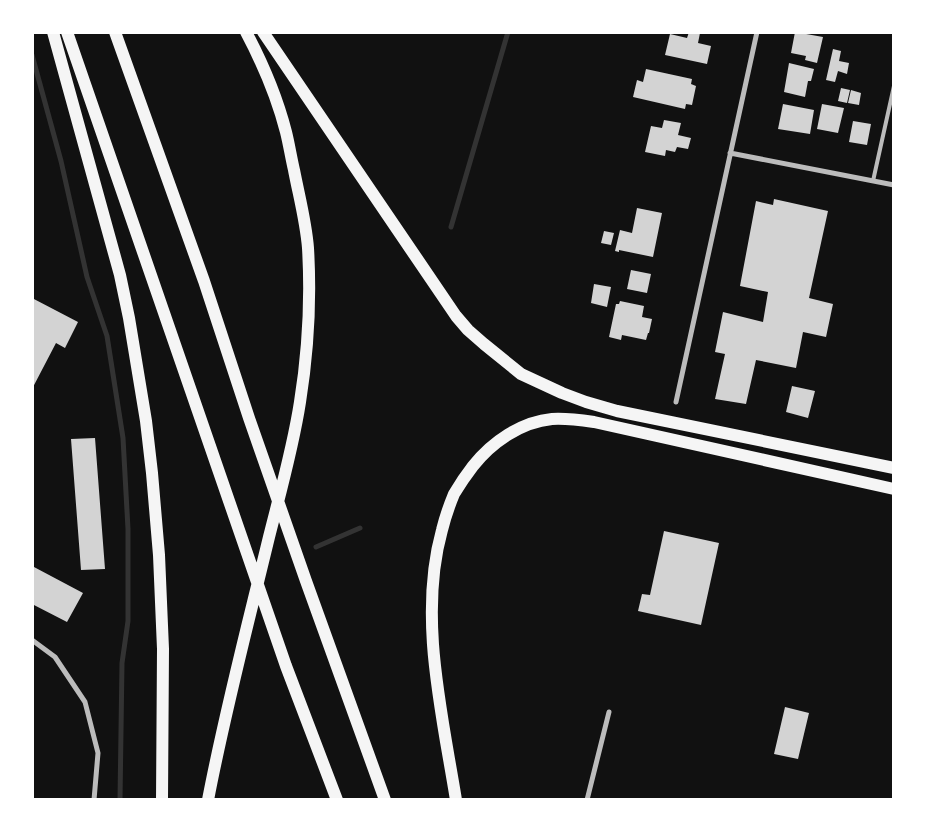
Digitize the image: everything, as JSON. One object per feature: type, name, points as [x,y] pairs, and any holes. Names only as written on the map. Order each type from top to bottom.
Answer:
[{"type":"highway","points":[[53,32],[120,275],[146,421],[153,482],[164,649],[162,800]]},
{"type":"highway","points":[[67,32],[286,666],[337,800]]},
{"type":"highway","points":[[115,32],[204,281],[306,581],[385,800]]},
{"type":"highway","points":[[208,800],[292,445],[305,367],[308,325],[308,248],[304,212],[286,132],[272,88],[246,32]]},
{"type":"highway","points":[[263,32],[456,316],[468,330],[521,374],[562,393],[617,411],[894,468]]},
{"type":"highway","points":[[456,800],[433,641],[432,594],[434,566],[439,539],[454,494],[481,456],[496,442],[532,423],[552,419],[594,422],[894,489]]},
{"type":"street","points":[[676,402],[757,32]]},
{"type":"street","points":[[730,153],[894,186]]},
{"type":"street","points":[[32,640],[55,657],[85,702],[98,753],[94,800]]},
{"type":"street","points":[[587,800],[609,712]]},
{"type":"lane","points":[[874,182],[894,86]]},
{"type":"building","points":[[689,32],[700,33],[698,43],[711,46],[707,64],[665,55],[670,34],[687,38]]},
{"type":"building","points":[[795,32],[823,37],[817,63],[805,60],[806,56],[791,53]]},
{"type":"building","points":[[833,49],[841,51],[839,61],[849,63],[847,74],[838,71],[835,82],[826,80]]},
{"type":"building","points":[[789,63],[814,69],[811,81],[808,81],[805,97],[784,92]]},
{"type":"building","points":[[646,69],[692,79],[691,84],[696,86],[692,105],[686,104],[685,109],[633,97],[637,80],[643,82]]},
{"type":"building","points":[[841,88],[850,90],[847,103],[838,101]]},
{"type":"building","points":[[851,90],[861,93],[859,105],[848,103]]},
{"type":"building","points":[[783,104],[814,110],[810,134],[778,129]]},
{"type":"building","points":[[822,104],[844,108],[838,133],[817,129]]},
{"type":"building","points":[[664,120],[681,123],[678,135],[691,138],[688,149],[677,147],[675,152],[666,150],[665,156],[645,152],[651,126],[662,128]]},
{"type":"building","points":[[853,121],[871,124],[867,145],[849,142]]},
{"type":"building","points":[[774,199],[828,211],[809,298],[833,304],[826,337],[803,332],[796,368],[756,360],[746,404],[715,399],[725,354],[715,352],[723,312],[763,322],[768,292],[740,286],[756,201],[773,205]]},
{"type":"building","points":[[637,208],[662,213],[653,257],[619,250],[619,252],[615,251],[620,230],[632,233]]},
{"type":"building","points":[[604,231],[614,233],[611,245],[601,243]]},
{"type":"building","points":[[631,270],[651,274],[647,293],[627,289]]},
{"type":"building","points":[[594,284],[611,287],[607,307],[591,303]]},
{"type":"building","points":[[32,298],[78,322],[65,348],[56,343],[32,389]]},
{"type":"building","points":[[620,301],[644,306],[642,317],[652,319],[646,340],[622,335],[621,340],[609,337],[616,304],[619,304]]},
{"type":"building","points":[[792,386],[815,391],[808,418],[786,412]]},
{"type":"building","points":[[95,438],[105,569],[81,570],[71,439]]},
{"type":"building","points":[[664,531],[719,543],[701,625],[638,611],[642,594],[650,595]]},
{"type":"building","points":[[34,567],[83,593],[67,622],[32,604],[32,571]]},
{"type":"building","points":[[785,707],[809,713],[798,759],[774,754]]},
{"type":"waterway","points":[[451,227],[508,32]]},
{"type":"waterway","points":[[32,55],[61,161],[87,277],[107,336],[123,438],[128,529],[128,621],[122,663],[120,800]]},
{"type":"waterway","points":[[316,547],[360,528]]}]
